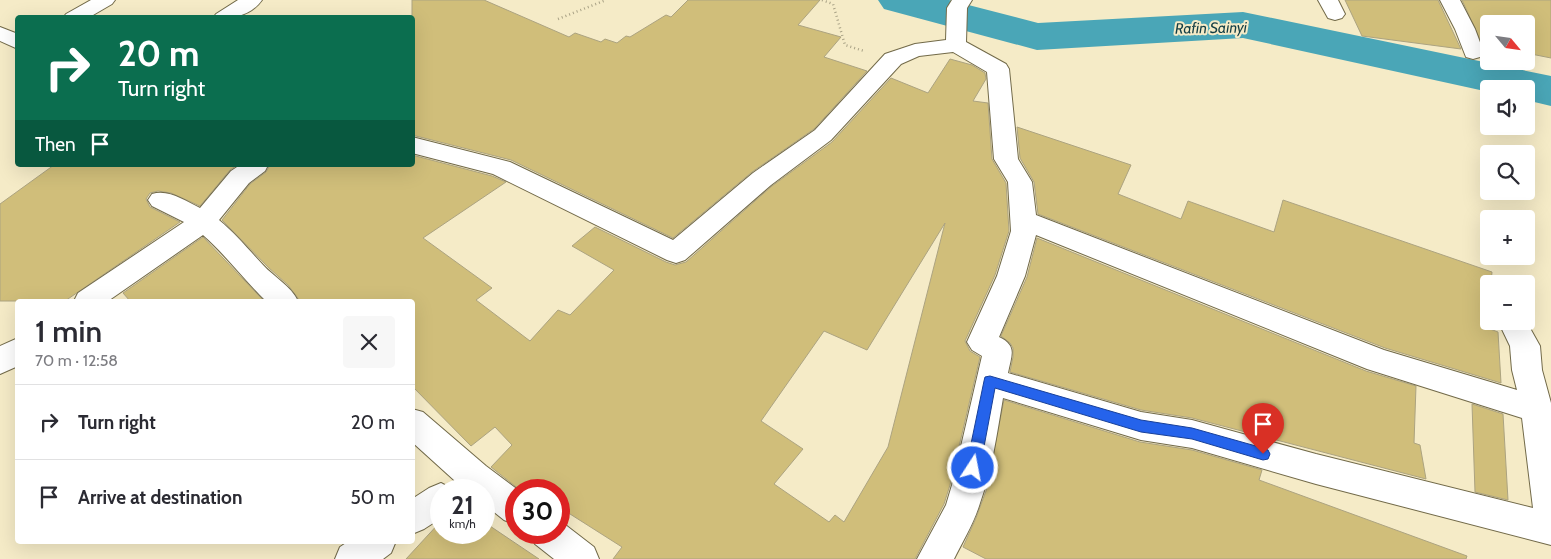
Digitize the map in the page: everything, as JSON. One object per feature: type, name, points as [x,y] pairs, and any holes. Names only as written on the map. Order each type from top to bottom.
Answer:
[{"type":"street","points":[[78,15],[105,0]]},
{"type":"street","points":[[228,15],[252,0]]},
{"type":"street","points":[[956,45],[957,8],[962,0]]},
{"type":"street","points":[[1450,0],[1465,29],[1473,53]]},
{"type":"street","points":[[0,33],[15,41]]},
{"type":"street","points":[[415,146],[501,168],[676,253],[762,179],[823,135],[893,59],[915,50],[956,45],[998,69],[1006,159],[1020,182],[1024,231],[1011,276],[982,342],[998,350],[973,468],[963,505],[935,559]]},
{"type":"street","points":[[91,299],[204,221],[240,177],[253,167]]},
{"type":"street","points":[[161,200],[204,221],[230,244],[254,273],[282,299]]},
{"type":"street","points":[[1023,220],[1378,360],[1537,408]]},
{"type":"street","points":[[1517,330],[1539,375],[1537,408],[1551,516]]},
{"type":"street","points":[[990,381],[1141,426],[1192,434],[1316,469],[1551,529]]},
{"type":"street","points":[[415,426],[461,479]]},
{"type":"street","points":[[415,516],[430,506]]},
{"type":"street","points":[[353,559],[375,544]]},
{"type":"street","points":[[562,544],[581,559]]},
{"type":"path","points":[[558,19],[606,0]]},
{"type":"path","points":[[822,0],[833,4],[845,46],[893,59]]},
{"type":"building","points":[[412,0],[484,0],[569,37],[575,33],[601,42],[605,39],[617,43],[626,36],[630,37],[666,15],[671,17],[688,0],[820,0],[798,25],[841,37],[824,57],[867,71],[814,129],[752,172],[673,238],[511,160],[415,136],[415,15],[412,15]]},
{"type":"building","points":[[1345,0],[1438,0],[1461,49],[1362,36]]},
{"type":"building","points":[[1462,0],[1551,0],[1551,58],[1535,55],[1535,15],[1480,15],[1480,39]]},
{"type":"building","points":[[950,59],[972,65],[985,73],[986,79],[973,101],[988,103],[992,159],[1006,183],[1009,231],[995,275],[965,341],[970,351],[980,357],[950,485],[944,504],[915,559],[613,559],[622,547],[570,514],[570,479],[506,479],[491,467],[512,445],[495,427],[471,446],[415,389],[415,299],[298,299],[288,285],[222,220],[250,184],[266,172],[269,167],[415,167],[415,156],[492,176],[506,182],[423,238],[492,288],[476,300],[530,341],[558,310],[570,315],[614,270],[572,246],[595,227],[666,262],[675,265],[686,262],[772,186],[832,142],[891,78],[928,93]],"holes":[[[945,223],[888,447],[844,522],[835,515],[829,522],[774,484],[803,449],[761,421],[824,331],[867,350]]]},
{"type":"building","points":[[1017,127],[1131,165],[1118,194],[1181,219],[1188,201],[1274,232],[1283,200],[1492,272],[1492,275],[1480,275],[1480,330],[1498,332],[1501,383],[1385,348],[1038,214],[1034,182],[1020,158]]},
{"type":"building","points":[[51,167],[234,167],[200,206],[171,193],[158,191],[150,193],[146,199],[150,207],[180,222],[68,299],[15,299],[15,301],[0,301],[0,204]]},
{"type":"building","points":[[203,237],[262,299],[128,299],[123,293]]},
{"type":"building","points":[[1037,238],[1366,371],[1416,386],[1414,443],[1420,445],[1426,479],[1192,418],[1141,410],[1010,372],[1013,348],[1001,336],[1027,277]]},
{"type":"building","points":[[1004,400],[1140,442],[1192,450],[1262,470],[1259,480],[1467,556],[1466,559],[986,559],[963,547],[986,491]]},
{"type":"building","points":[[1472,404],[1503,414],[1508,500],[1475,492]]},
{"type":"building","points":[[495,529],[505,536],[505,544],[517,544],[539,559],[406,559],[430,533],[430,544],[495,544]]},
{"type":"waterway","name":"Rafin Sainyi","points":[[899,0],[1037,37],[1243,25],[1551,91]]},
{"type":"route","points":[[973,468],[990,381],[1141,426],[1192,434],[1263,454]]}]
